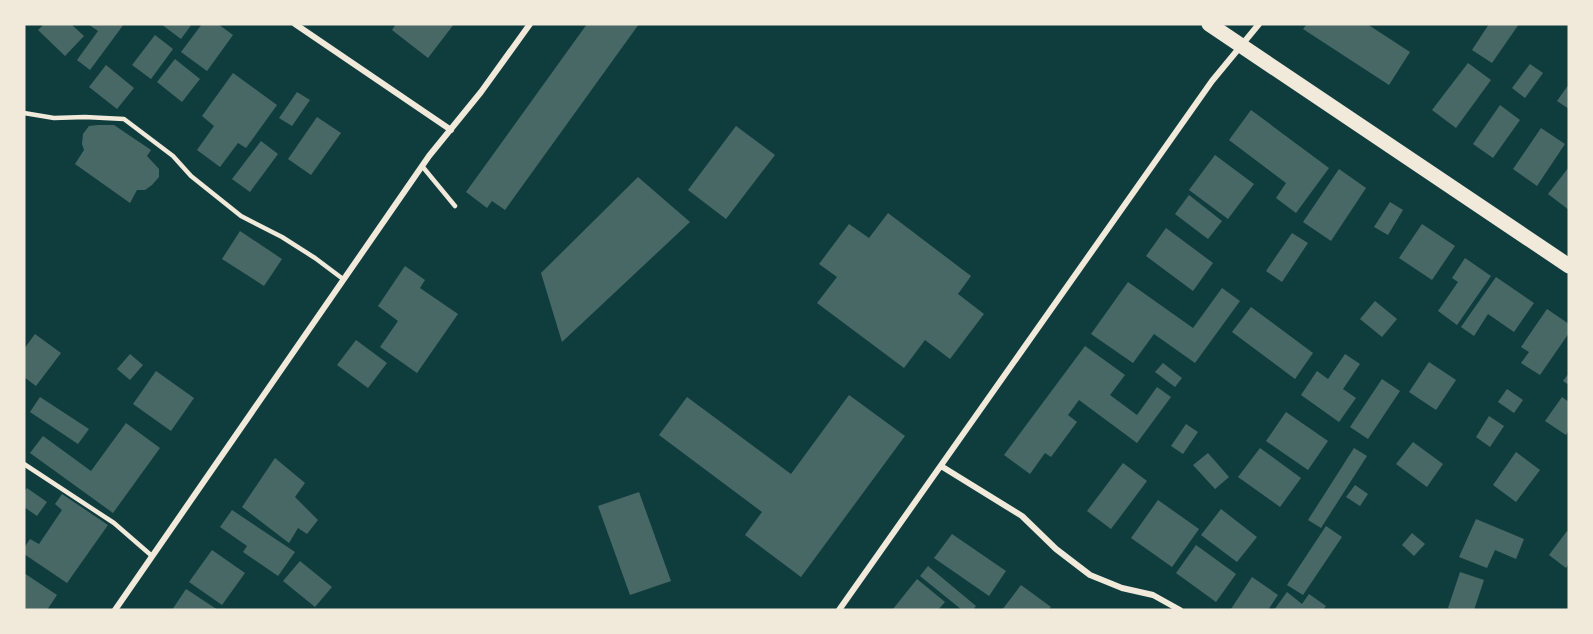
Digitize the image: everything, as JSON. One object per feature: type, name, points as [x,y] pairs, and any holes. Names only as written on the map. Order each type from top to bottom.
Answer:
[{"type":"main road","points":[[1209,24],[1569,266]]},
{"type":"street","points":[[295,24],[451,130]]},
{"type":"street","points":[[115,610],[422,166],[481,92],[530,24]]},
{"type":"street","points":[[839,610],[1212,81],[1259,24]]},
{"type":"street","points":[[941,466],[1022,516],[1056,549],[1090,575],[1122,588],[1153,595],[1180,610]]},
{"type":"lane","points":[[24,114],[54,118],[124,118],[173,156],[191,176],[241,216],[282,237],[343,279]]},
{"type":"lane","points":[[422,166],[455,206]]},
{"type":"lane","points":[[24,464],[114,522],[152,556]]},
{"type":"building","points":[[44,24],[71,24],[84,36],[65,56],[38,30]]},
{"type":"building","points":[[88,24],[124,24],[90,70],[77,60],[98,31]]},
{"type":"building","points":[[161,24],[192,24],[181,39]]},
{"type":"building","points":[[202,24],[218,24],[233,35],[207,71],[181,52]]},
{"type":"building","points":[[396,24],[454,24],[428,58],[392,30]]},
{"type":"building","points":[[587,24],[639,24],[505,210],[492,201],[487,208],[466,192]]},
{"type":"building","points":[[1307,24],[1367,24],[1410,52],[1389,85],[1303,29]]},
{"type":"building","points":[[1489,24],[1519,24],[1492,63],[1472,50]]},
{"type":"building","points":[[155,35],[173,49],[151,79],[132,65]]},
{"type":"building","points":[[175,59],[200,79],[182,102],[157,82]]},
{"type":"building","points":[[1468,63],[1491,80],[1456,128],[1432,110]]},
{"type":"building","points":[[1530,64],[1543,73],[1525,98],[1512,88]]},
{"type":"building","points":[[106,65],[134,88],[117,109],[89,87]]},
{"type":"building","points":[[233,73],[277,105],[246,148],[238,143],[220,167],[197,150],[214,126],[202,116]]},
{"type":"building","points":[[1569,84],[1569,109],[1557,101]]},
{"type":"building","points":[[297,92],[310,100],[292,126],[279,118]]},
{"type":"building","points":[[1500,105],[1520,120],[1493,158],[1473,144]]},
{"type":"building","points":[[1251,110],[1329,168],[1296,213],[1276,198],[1286,183],[1229,140]]},
{"type":"building","points":[[317,117],[341,133],[311,175],[288,159]]},
{"type":"building","points":[[114,125],[151,150],[147,156],[159,169],[159,177],[145,190],[137,190],[130,203],[75,164],[84,150],[83,134],[89,126]]},
{"type":"building","points":[[736,126],[775,155],[726,219],[688,190]]},
{"type":"building","points":[[1541,128],[1565,144],[1537,186],[1513,169]]},
{"type":"building","points":[[261,141],[278,154],[250,192],[232,179]]},
{"type":"building","points":[[1215,155],[1254,184],[1228,219],[1189,190]]},
{"type":"building","points":[[1569,167],[1569,210],[1548,194]]},
{"type":"building","points":[[1339,169],[1366,188],[1331,241],[1303,222]]},
{"type":"building","points":[[638,177],[690,222],[562,342],[541,273]]},
{"type":"building","points":[[1189,195],[1222,221],[1208,239],[1175,214]]},
{"type":"building","points":[[1390,202],[1403,210],[1388,235],[1374,227]]},
{"type":"building","points":[[888,213],[971,276],[958,294],[984,314],[950,359],[925,340],[904,368],[817,303],[837,277],[819,264],[849,224],[869,238]]},
{"type":"building","points":[[1422,224],[1455,246],[1432,280],[1399,258]]},
{"type":"building","points":[[1166,228],[1213,263],[1193,291],[1146,256]]},
{"type":"building","points":[[240,231],[282,259],[264,286],[222,259]]},
{"type":"building","points":[[1292,233],[1308,243],[1282,282],[1266,271]]},
{"type":"building","points":[[1465,258],[1491,276],[1457,325],[1438,311],[1458,282],[1452,278]]},
{"type":"building","points":[[405,266],[425,280],[420,288],[458,314],[417,373],[380,347],[398,321],[378,306]]},
{"type":"building","points":[[1496,277],[1534,303],[1514,332],[1488,314],[1474,336],[1461,327]]},
{"type":"building","points":[[1128,282],[1193,328],[1222,288],[1240,301],[1195,363],[1154,334],[1133,363],[1091,334]]},
{"type":"building","points":[[1375,301],[1397,319],[1382,337],[1360,319]]},
{"type":"building","points":[[1251,307],[1313,353],[1295,379],[1232,332]]},
{"type":"building","points":[[1547,309],[1569,324],[1569,333],[1540,375],[1521,363],[1529,352],[1521,347]]},
{"type":"building","points":[[35,334],[61,353],[36,386],[24,377],[24,349]]},
{"type":"building","points":[[356,340],[387,363],[368,388],[337,365]]},
{"type":"building","points":[[1085,346],[1125,375],[1110,395],[1137,415],[1157,387],[1171,397],[1137,443],[1079,400],[1068,415],[1077,422],[1051,457],[1045,453],[1030,474],[1004,455]]},
{"type":"building","points":[[130,354],[143,365],[130,380],[117,369]]},
{"type":"building","points":[[1345,354],[1360,364],[1343,389],[1356,398],[1339,422],[1301,395],[1317,371],[1328,379]]},
{"type":"building","points":[[1429,362],[1456,380],[1436,410],[1409,392]]},
{"type":"building","points":[[1163,363],[1182,378],[1175,387],[1155,372]]},
{"type":"building","points":[[156,371],[194,398],[171,431],[133,404]]},
{"type":"building","points":[[1569,373],[1569,385],[1563,381]]},
{"type":"building","points":[[1382,379],[1400,391],[1368,439],[1350,427]]},
{"type":"building","points":[[1507,389],[1523,400],[1514,413],[1498,402]]},
{"type":"building","points":[[849,395],[905,436],[801,577],[745,535],[762,512],[659,435],[687,397],[791,474]]},
{"type":"building","points":[[40,397],[89,429],[78,444],[30,412]]},
{"type":"building","points":[[1562,397],[1569,402],[1569,430],[1566,435],[1545,421]]},
{"type":"building","points":[[1286,412],[1328,441],[1308,470],[1266,441]]},
{"type":"building","points":[[1489,416],[1504,426],[1490,447],[1476,437]]},
{"type":"building","points":[[126,423],[160,448],[113,513],[30,453],[43,436],[91,471]]},
{"type":"building","points":[[1186,424],[1198,432],[1183,454],[1171,446]]},
{"type":"building","points":[[1413,442],[1443,464],[1427,487],[1396,464]]},
{"type":"building","points":[[1260,448],[1301,478],[1280,507],[1238,477]]},
{"type":"building","points":[[1354,448],[1367,456],[1321,528],[1308,520]]},
{"type":"building","points":[[1516,452],[1540,470],[1516,502],[1493,485]]},
{"type":"building","points":[[1208,453],[1229,477],[1215,489],[1193,465]]},
{"type":"building","points":[[275,458],[305,483],[295,497],[318,520],[307,534],[298,528],[289,543],[242,507]]},
{"type":"building","points":[[1123,463],[1147,481],[1111,529],[1087,511]]},
{"type":"building","points":[[1355,485],[1368,494],[1360,506],[1346,497]]},
{"type":"building","points":[[27,488],[47,502],[37,516],[24,507],[24,492]]},
{"type":"building","points":[[639,492],[671,581],[630,595],[598,506]]},
{"type":"building","points":[[62,494],[108,525],[67,583],[24,554],[24,548],[30,539],[39,544],[62,510],[55,504]]},
{"type":"building","points":[[1158,500],[1199,529],[1172,567],[1131,538]]},
{"type":"building","points":[[1221,509],[1257,537],[1237,562],[1201,535]]},
{"type":"building","points":[[232,510],[295,552],[278,576],[243,552],[247,546],[220,527]]},
{"type":"building","points":[[1476,519],[1524,539],[1516,559],[1495,550],[1487,568],[1459,557]]},
{"type":"building","points":[[1326,526],[1342,537],[1303,595],[1287,585]]},
{"type":"building","points":[[1567,531],[1569,533],[1569,563],[1566,568],[1549,555]]},
{"type":"building","points":[[1412,533],[1425,544],[1414,556],[1402,545]]},
{"type":"building","points":[[952,534],[1006,571],[989,596],[934,558]]},
{"type":"building","points":[[1196,545],[1236,574],[1216,602],[1176,573]]},
{"type":"building","points":[[212,550],[245,573],[222,605],[189,582]]},
{"type":"building","points":[[300,561],[332,587],[315,607],[283,581]]},
{"type":"building","points":[[928,566],[976,606],[973,610],[962,610],[920,576]]},
{"type":"building","points":[[1460,572],[1484,580],[1474,610],[1448,608]]},
{"type":"building","points":[[24,573],[57,595],[47,610],[24,610]]},
{"type":"building","points":[[1252,577],[1278,595],[1268,610],[1231,609]]},
{"type":"building","points":[[917,579],[945,602],[938,610],[894,610],[893,609]]},
{"type":"building","points":[[1021,585],[1051,607],[1048,610],[1002,610]]},
{"type":"building","points":[[186,589],[218,610],[172,610]]},
{"type":"building","points":[[1287,592],[1302,604],[1309,594],[1326,606],[1323,610],[1274,610]]}]
